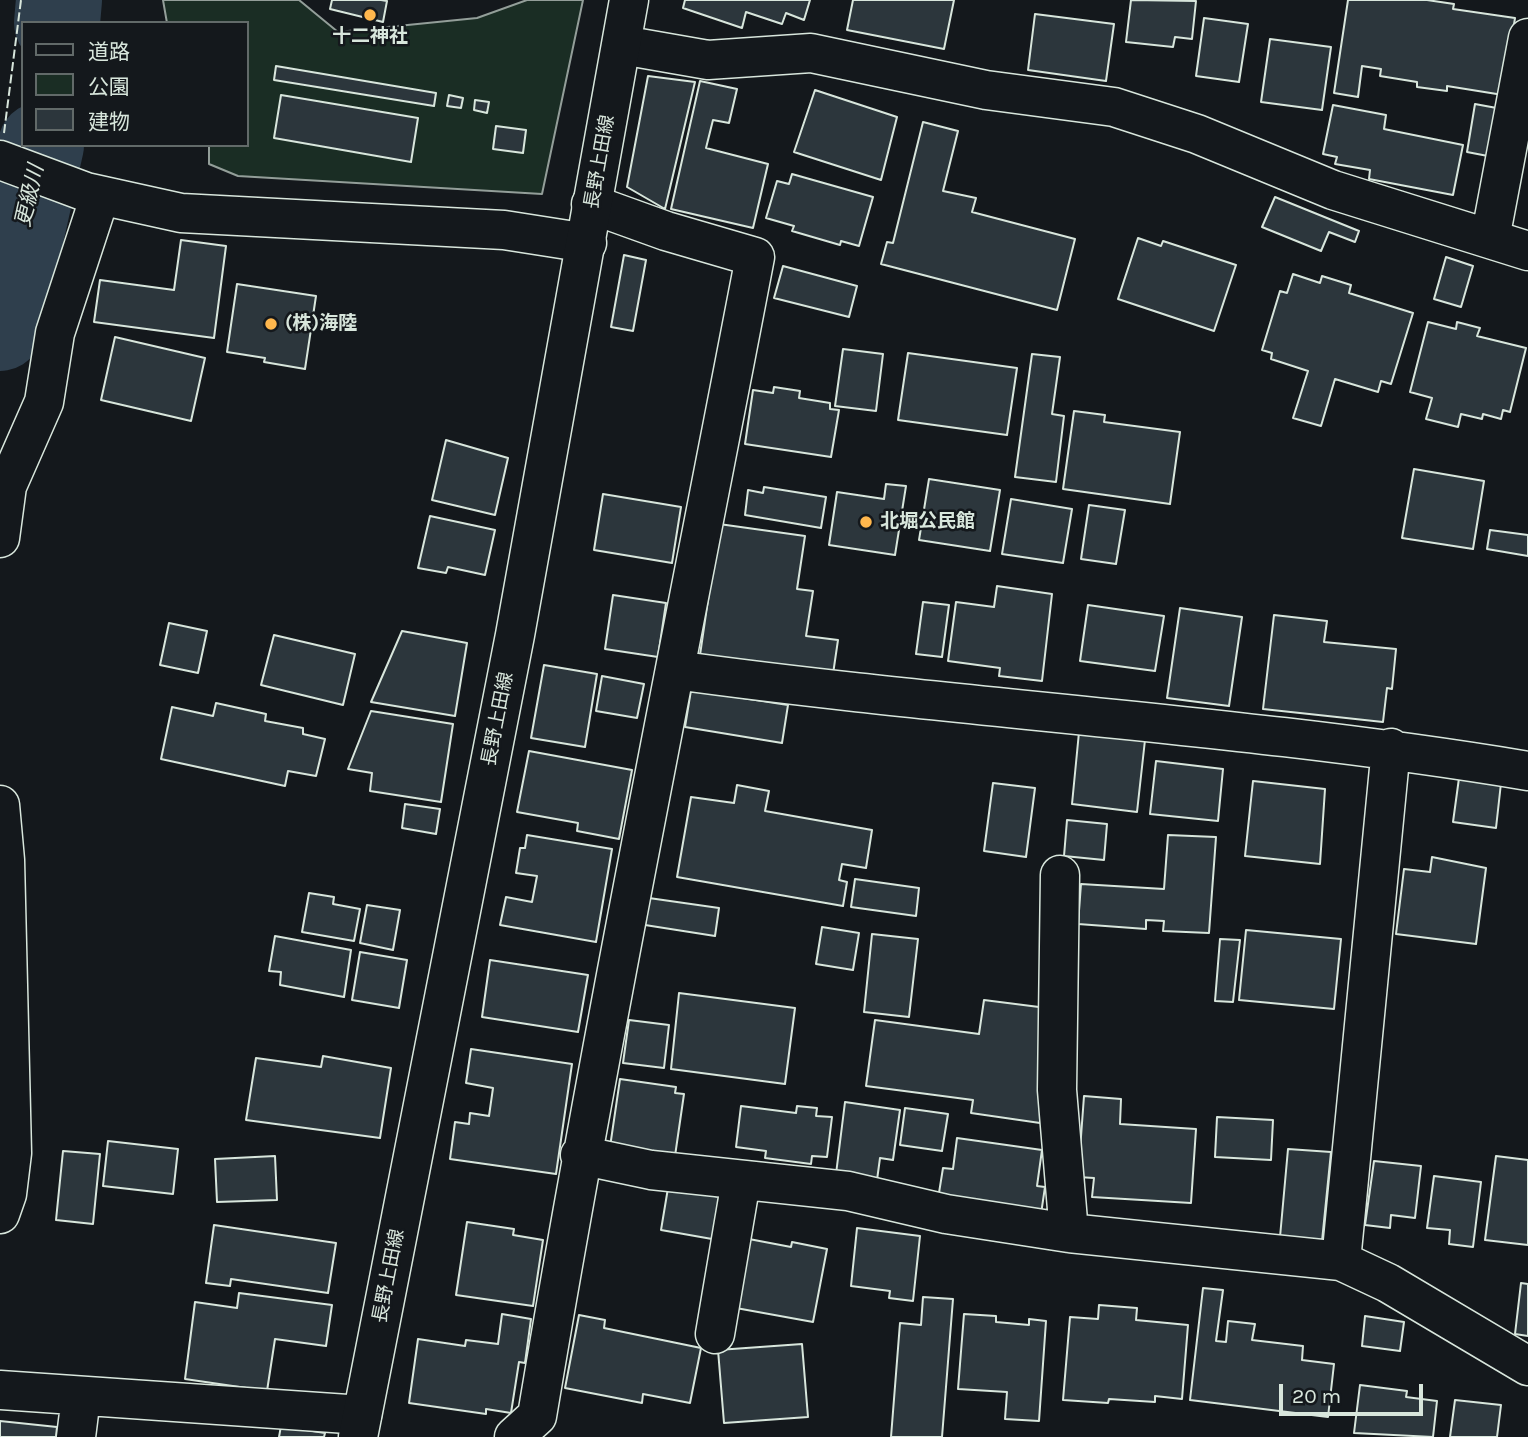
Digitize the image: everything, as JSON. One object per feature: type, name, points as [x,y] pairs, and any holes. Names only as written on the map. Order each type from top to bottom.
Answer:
[{"type":"street","name":"長野上田線","points":[[360,1426],[515,635],[629,0]]},
{"type":"street","points":[[1489,239],[1528,38]]},
{"type":"street","points":[[622,45],[708,60],[811,53],[985,90],[1114,107],[1197,134],[1333,190],[1528,251]]},
{"type":"street","points":[[0,160],[93,194],[181,213],[504,230],[587,243]]},
{"type":"street","points":[[0,538],[7,486],[44,402],[55,333],[93,194]]},
{"type":"street","points":[[520,1434],[537,1416],[580,1155],[755,257],[666,231],[592,204]]},
{"type":"street","points":[[675,670],[843,693],[1391,748],[1528,771]]},
{"type":"street","points":[[1341,1261],[1391,748]]},
{"type":"street","points":[[0,805],[5,860],[12,1153],[7,1194],[0,1214]]},
{"type":"street","points":[[1060,875],[1057,1090],[1069,1233]]},
{"type":"street","points":[[580,1155],[650,1170],[848,1191],[946,1214],[1069,1233],[1341,1261],[1388,1283],[1528,1366]]},
{"type":"street","points":[[715,1334],[741,1181]]},
{"type":"street","points":[[0,1390],[360,1426]]},
{"type":"street","points":[[76,1437],[81,1397]]},
{"type":"green space","points":[[163,0],[299,0],[338,32],[477,18],[527,0],[583,0],[542,194],[238,176],[209,164],[209,147],[248,147],[248,21],[167,21]]},
{"type":"building","name":"十二神社","points":[[332,0],[387,1],[383,22],[330,9]]},
{"type":"building","points":[[685,0],[810,0],[804,20],[786,13],[782,24],[746,12],[742,28],[683,8]]},
{"type":"building","points":[[853,0],[954,0],[944,49],[847,30]]},
{"type":"building","points":[[1131,0],[1196,1],[1192,39],[1175,37],[1173,47],[1126,42]]},
{"type":"building","points":[[1348,0],[1427,0],[1454,4],[1453,9],[1515,18],[1503,95],[1447,86],[1447,91],[1417,87],[1417,82],[1380,76],[1381,69],[1362,66],[1358,97],[1334,93]]},
{"type":"building","points":[[1035,14],[1114,24],[1106,81],[1028,70]]},
{"type":"building","points":[[1204,18],[1248,24],[1239,82],[1196,76]]},
{"type":"building","points":[[1270,39],[1331,47],[1322,110],[1261,102]]},
{"type":"building","points":[[276,66],[436,93],[434,106],[274,80]]},
{"type":"building","points":[[648,76],[695,82],[665,209],[627,187]]},
{"type":"building","points":[[700,81],[737,89],[729,123],[713,120],[706,148],[768,164],[753,228],[671,209]]},
{"type":"building","points":[[815,90],[897,117],[881,180],[794,152]]},
{"type":"building","points":[[281,95],[418,118],[411,162],[274,138]]},
{"type":"building","points":[[449,95],[463,98],[461,108],[447,106]]},
{"type":"building","points":[[475,100],[489,102],[487,113],[474,110]]},
{"type":"building","points":[[1475,104],[1502,109],[1493,157],[1467,152]]},
{"type":"building","points":[[1333,105],[1386,115],[1384,129],[1463,145],[1453,195],[1369,179],[1370,170],[1335,164],[1337,157],[1323,154]]},
{"type":"building","points":[[923,122],[958,131],[943,191],[976,198],[972,212],[1075,239],[1057,310],[881,264],[887,242],[893,243]]},
{"type":"building","points":[[496,126],[526,130],[523,153],[493,149]]},
{"type":"building","points":[[792,174],[873,197],[859,246],[841,241],[840,245],[792,231],[794,226],[766,218],[777,181],[789,184]]},
{"type":"building","points":[[1275,197],[1359,231],[1355,242],[1329,232],[1321,251],[1262,227]]},
{"type":"building","points":[[1138,238],[1161,246],[1163,241],[1236,265],[1214,331],[1118,299]]},
{"type":"building","points":[[181,240],[226,246],[214,338],[94,322],[100,280],[174,290]]},
{"type":"building","points":[[624,255],[646,260],[633,331],[611,327]]},
{"type":"building","points":[[1446,257],[1473,266],[1461,307],[1434,299]]},
{"type":"building","points":[[783,266],[857,286],[849,317],[774,298]]},
{"type":"building","points":[[1293,274],[1320,283],[1322,276],[1351,285],[1349,293],[1413,313],[1391,384],[1381,381],[1378,392],[1335,379],[1321,426],[1293,418],[1308,371],[1271,359],[1272,353],[1262,350],[1280,291],[1287,293]]},
{"type":"building","name":"(株)海陸","points":[[237,284],[316,296],[305,369],[264,362],[265,358],[227,352]]},
{"type":"building","points":[[1428,322],[1456,329],[1457,322],[1480,328],[1477,336],[1526,348],[1510,412],[1503,410],[1501,419],[1483,414],[1482,419],[1461,414],[1458,427],[1426,419],[1432,398],[1410,392]]},
{"type":"building","points":[[115,337],[205,358],[191,421],[101,400]]},
{"type":"building","points":[[843,349],[883,354],[876,411],[835,406]]},
{"type":"building","points":[[908,353],[1017,368],[1007,435],[898,420]]},
{"type":"building","points":[[1032,354],[1060,357],[1052,414],[1064,416],[1056,482],[1015,477]]},
{"type":"building","points":[[774,387],[800,391],[799,398],[830,403],[830,409],[839,410],[831,457],[745,444],[753,390],[773,393]]},
{"type":"building","points":[[1074,411],[1105,415],[1104,422],[1180,432],[1170,504],[1063,489]]},
{"type":"building","points":[[446,440],[508,458],[495,515],[432,500]]},
{"type":"building","points":[[1414,469],[1484,481],[1473,549],[1402,538]]},
{"type":"building","points":[[929,479],[1000,490],[990,551],[919,540]]},
{"type":"building","name":"北堀公民館","points":[[886,484],[906,486],[895,555],[829,545],[837,492],[884,499]]},
{"type":"building","points":[[764,487],[826,497],[821,528],[745,515],[748,490],[763,493]]},
{"type":"building","points":[[603,494],[681,507],[672,563],[594,550]]},
{"type":"building","points":[[1011,499],[1072,509],[1063,563],[1002,554]]},
{"type":"building","points":[[1089,505],[1125,510],[1116,564],[1081,559]]},
{"type":"building","points":[[430,516],[495,530],[485,575],[448,567],[446,573],[418,568]]},
{"type":"building","points":[[719,524],[805,536],[797,589],[813,591],[806,636],[838,640],[833,674],[700,655]]},
{"type":"building","points":[[1490,530],[1528,535],[1528,556],[1487,549]]},
{"type":"building","points":[[997,586],[1052,594],[1042,681],[999,676],[1000,668],[948,661],[956,602],[994,607]]},
{"type":"building","points":[[613,595],[666,603],[658,657],[605,649]]},
{"type":"building","points":[[923,602],[949,605],[942,657],[916,654]]},
{"type":"building","points":[[1088,605],[1164,616],[1155,671],[1080,661]]},
{"type":"building","points":[[1180,608],[1242,617],[1229,706],[1167,698]]},
{"type":"building","points":[[1274,615],[1327,621],[1324,642],[1396,649],[1392,689],[1387,688],[1383,722],[1263,709]]},
{"type":"building","points":[[169,623],[207,631],[198,673],[160,665]]},
{"type":"building","points":[[402,631],[467,643],[455,716],[371,702]]},
{"type":"building","points":[[274,635],[355,654],[343,705],[261,685]]},
{"type":"building","points":[[544,665],[597,674],[585,747],[531,738]]},
{"type":"building","points":[[602,676],[644,684],[637,718],[596,711]]},
{"type":"building","points":[[691,690],[788,705],[782,743],[685,727]]},
{"type":"building","points":[[216,703],[266,714],[265,721],[303,728],[303,734],[325,739],[316,776],[288,771],[285,786],[161,759],[172,707],[213,716]]},
{"type":"building","points":[[371,711],[453,724],[441,802],[370,791],[372,773],[348,769]]},
{"type":"building","points":[[1079,732],[1145,740],[1137,812],[1072,804]]},
{"type":"building","points":[[529,751],[632,770],[619,839],[577,831],[578,823],[517,812]]},
{"type":"building","points":[[1156,761],[1223,769],[1218,821],[1150,814]]},
{"type":"building","points":[[1459,778],[1501,783],[1496,828],[1453,822]]},
{"type":"building","points":[[1253,781],[1325,789],[1320,864],[1245,856]]},
{"type":"building","points":[[993,783],[1035,788],[1026,857],[984,851]]},
{"type":"building","points":[[737,785],[769,791],[765,811],[872,830],[866,868],[842,864],[839,880],[847,882],[843,906],[677,877],[691,797],[734,803]]},
{"type":"building","points":[[405,804],[440,809],[436,834],[402,828]]},
{"type":"building","points":[[1067,820],[1107,824],[1104,860],[1064,856]]},
{"type":"building","points":[[527,835],[612,849],[596,942],[500,925],[506,897],[532,902],[537,876],[516,873],[520,848],[525,848]]},
{"type":"building","points":[[1168,835],[1216,837],[1209,933],[1163,931],[1164,921],[1146,920],[1146,929],[1078,924],[1081,884],[1164,889]]},
{"type":"building","points":[[1432,857],[1486,868],[1476,944],[1396,934],[1404,869],[1430,872]]},
{"type":"building","points":[[855,879],[919,888],[916,916],[851,907]]},
{"type":"building","points":[[309,893],[334,897],[333,904],[360,909],[354,941],[302,932]]},
{"type":"building","points":[[649,898],[719,908],[715,936],[645,925]]},
{"type":"building","points":[[367,905],[400,910],[393,950],[360,943]]},
{"type":"building","points":[[822,927],[859,933],[853,970],[816,964]]},
{"type":"building","points":[[1246,930],[1341,939],[1334,1009],[1239,1000]]},
{"type":"building","points":[[872,934],[918,939],[909,1017],[864,1012]]},
{"type":"building","points":[[275,936],[351,950],[344,997],[280,985],[281,972],[269,971]]},
{"type":"building","points":[[1220,939],[1240,940],[1233,1002],[1215,1001]]},
{"type":"building","points":[[360,952],[407,960],[399,1008],[352,1000]]},
{"type":"building","points":[[490,960],[588,975],[578,1032],[482,1017]]},
{"type":"building","points":[[679,993],[795,1008],[785,1084],[671,1069]]},
{"type":"building","points":[[984,1000],[1039,1007],[1040,1123],[971,1113],[973,1100],[866,1086],[875,1020],[979,1034]]},
{"type":"building","points":[[629,1020],[669,1025],[664,1068],[623,1063]]},
{"type":"building","points":[[471,1049],[572,1064],[556,1174],[450,1159],[455,1122],[469,1124],[470,1113],[489,1116],[493,1088],[466,1083]]},
{"type":"building","points":[[323,1056],[391,1068],[380,1138],[246,1120],[256,1058],[321,1067]]},
{"type":"building","points":[[620,1079],[676,1087],[675,1093],[684,1094],[675,1156],[610,1147]]},
{"type":"building","points":[[1084,1096],[1121,1099],[1120,1124],[1196,1129],[1191,1203],[1092,1197],[1094,1178],[1078,1177]]},
{"type":"building","points":[[845,1102],[900,1110],[893,1160],[880,1158],[877,1180],[836,1174]]},
{"type":"building","points":[[741,1106],[796,1113],[797,1106],[817,1108],[816,1116],[832,1117],[827,1157],[812,1156],[811,1164],[765,1158],[766,1151],[736,1147]]},
{"type":"building","points":[[905,1108],[948,1114],[942,1151],[900,1145]]},
{"type":"building","points":[[1217,1117],[1273,1120],[1271,1160],[1215,1157]]},
{"type":"building","points":[[957,1138],[1042,1150],[1037,1186],[1045,1187],[1041,1214],[938,1199],[943,1168],[953,1169]]},
{"type":"building","points":[[108,1141],[178,1149],[173,1194],[103,1186]]},
{"type":"building","points":[[1288,1149],[1331,1152],[1322,1241],[1280,1237]]},
{"type":"building","points":[[63,1151],[100,1154],[93,1224],[56,1220]]},
{"type":"building","points":[[275,1156],[277,1200],[217,1202],[215,1159]]},
{"type":"building","points":[[1496,1156],[1528,1160],[1528,1245],[1485,1240]]},
{"type":"building","points":[[1374,1161],[1421,1166],[1415,1218],[1391,1215],[1390,1228],[1365,1225]]},
{"type":"building","points":[[1434,1176],[1481,1182],[1473,1247],[1449,1244],[1450,1230],[1427,1228]]},
{"type":"building","points":[[668,1188],[720,1197],[712,1239],[661,1230]]},
{"type":"building","points":[[467,1222],[514,1229],[513,1235],[543,1240],[533,1306],[456,1295]]},
{"type":"building","points":[[214,1225],[336,1243],[328,1293],[231,1279],[230,1286],[206,1283]]},
{"type":"building","points":[[857,1228],[920,1236],[913,1301],[889,1298],[890,1291],[851,1286]]},
{"type":"building","points":[[749,1239],[791,1247],[792,1242],[827,1249],[813,1322],[736,1308]]},
{"type":"building","points":[[1521,1283],[1528,1284],[1528,1336],[1515,1334]]},
{"type":"building","points":[[1203,1288],[1223,1290],[1216,1341],[1226,1342],[1228,1321],[1255,1324],[1252,1340],[1303,1346],[1302,1360],[1334,1364],[1328,1417],[1190,1400]]},
{"type":"building","points":[[239,1293],[332,1305],[326,1346],[275,1339],[267,1391],[185,1379],[195,1302],[237,1308]]},
{"type":"building","points":[[923,1297],[953,1299],[942,1437],[891,1437],[900,1323],[921,1325]]},
{"type":"building","points":[[1099,1305],[1137,1308],[1136,1320],[1188,1325],[1182,1399],[1155,1396],[1155,1402],[1109,1399],[1108,1403],[1063,1400],[1070,1317],[1098,1319]]},
{"type":"building","points":[[502,1314],[531,1319],[525,1363],[519,1362],[511,1413],[486,1409],[486,1414],[409,1403],[418,1339],[465,1346],[466,1340],[498,1344]]},
{"type":"building","points":[[964,1314],[996,1316],[996,1322],[1029,1325],[1029,1319],[1046,1321],[1039,1421],[1005,1419],[1007,1392],[958,1389]]},
{"type":"building","points":[[579,1315],[605,1320],[604,1328],[701,1348],[690,1403],[643,1394],[642,1403],[565,1388]]},
{"type":"building","points":[[1365,1316],[1404,1322],[1400,1351],[1362,1346]]},
{"type":"building","points":[[802,1344],[808,1417],[724,1423],[718,1350]]},
{"type":"building","points":[[1360,1385],[1407,1391],[1406,1397],[1437,1401],[1433,1437],[1354,1433]]},
{"type":"building","points":[[1455,1400],[1501,1405],[1497,1437],[1450,1437]]},
{"type":"building","points":[[0,1421],[57,1427],[56,1437],[0,1437]]},
{"type":"building","points":[[281,1426],[325,1433],[324,1437],[279,1437]]},
{"type":"waterway","name":"更級川","points":[[57,21],[59,0]]},
{"type":"waterway","name":"更級川","points":[[0,328],[41,147]]},
{"type":"fence","points":[[4,133],[21,0]]},
{"type":"place","name":"十二神社","points":[[370,15]]},
{"type":"place","name":"(株)海陸","points":[[271,324]]},
{"type":"place","name":"北堀公民館","points":[[866,522]]}]
